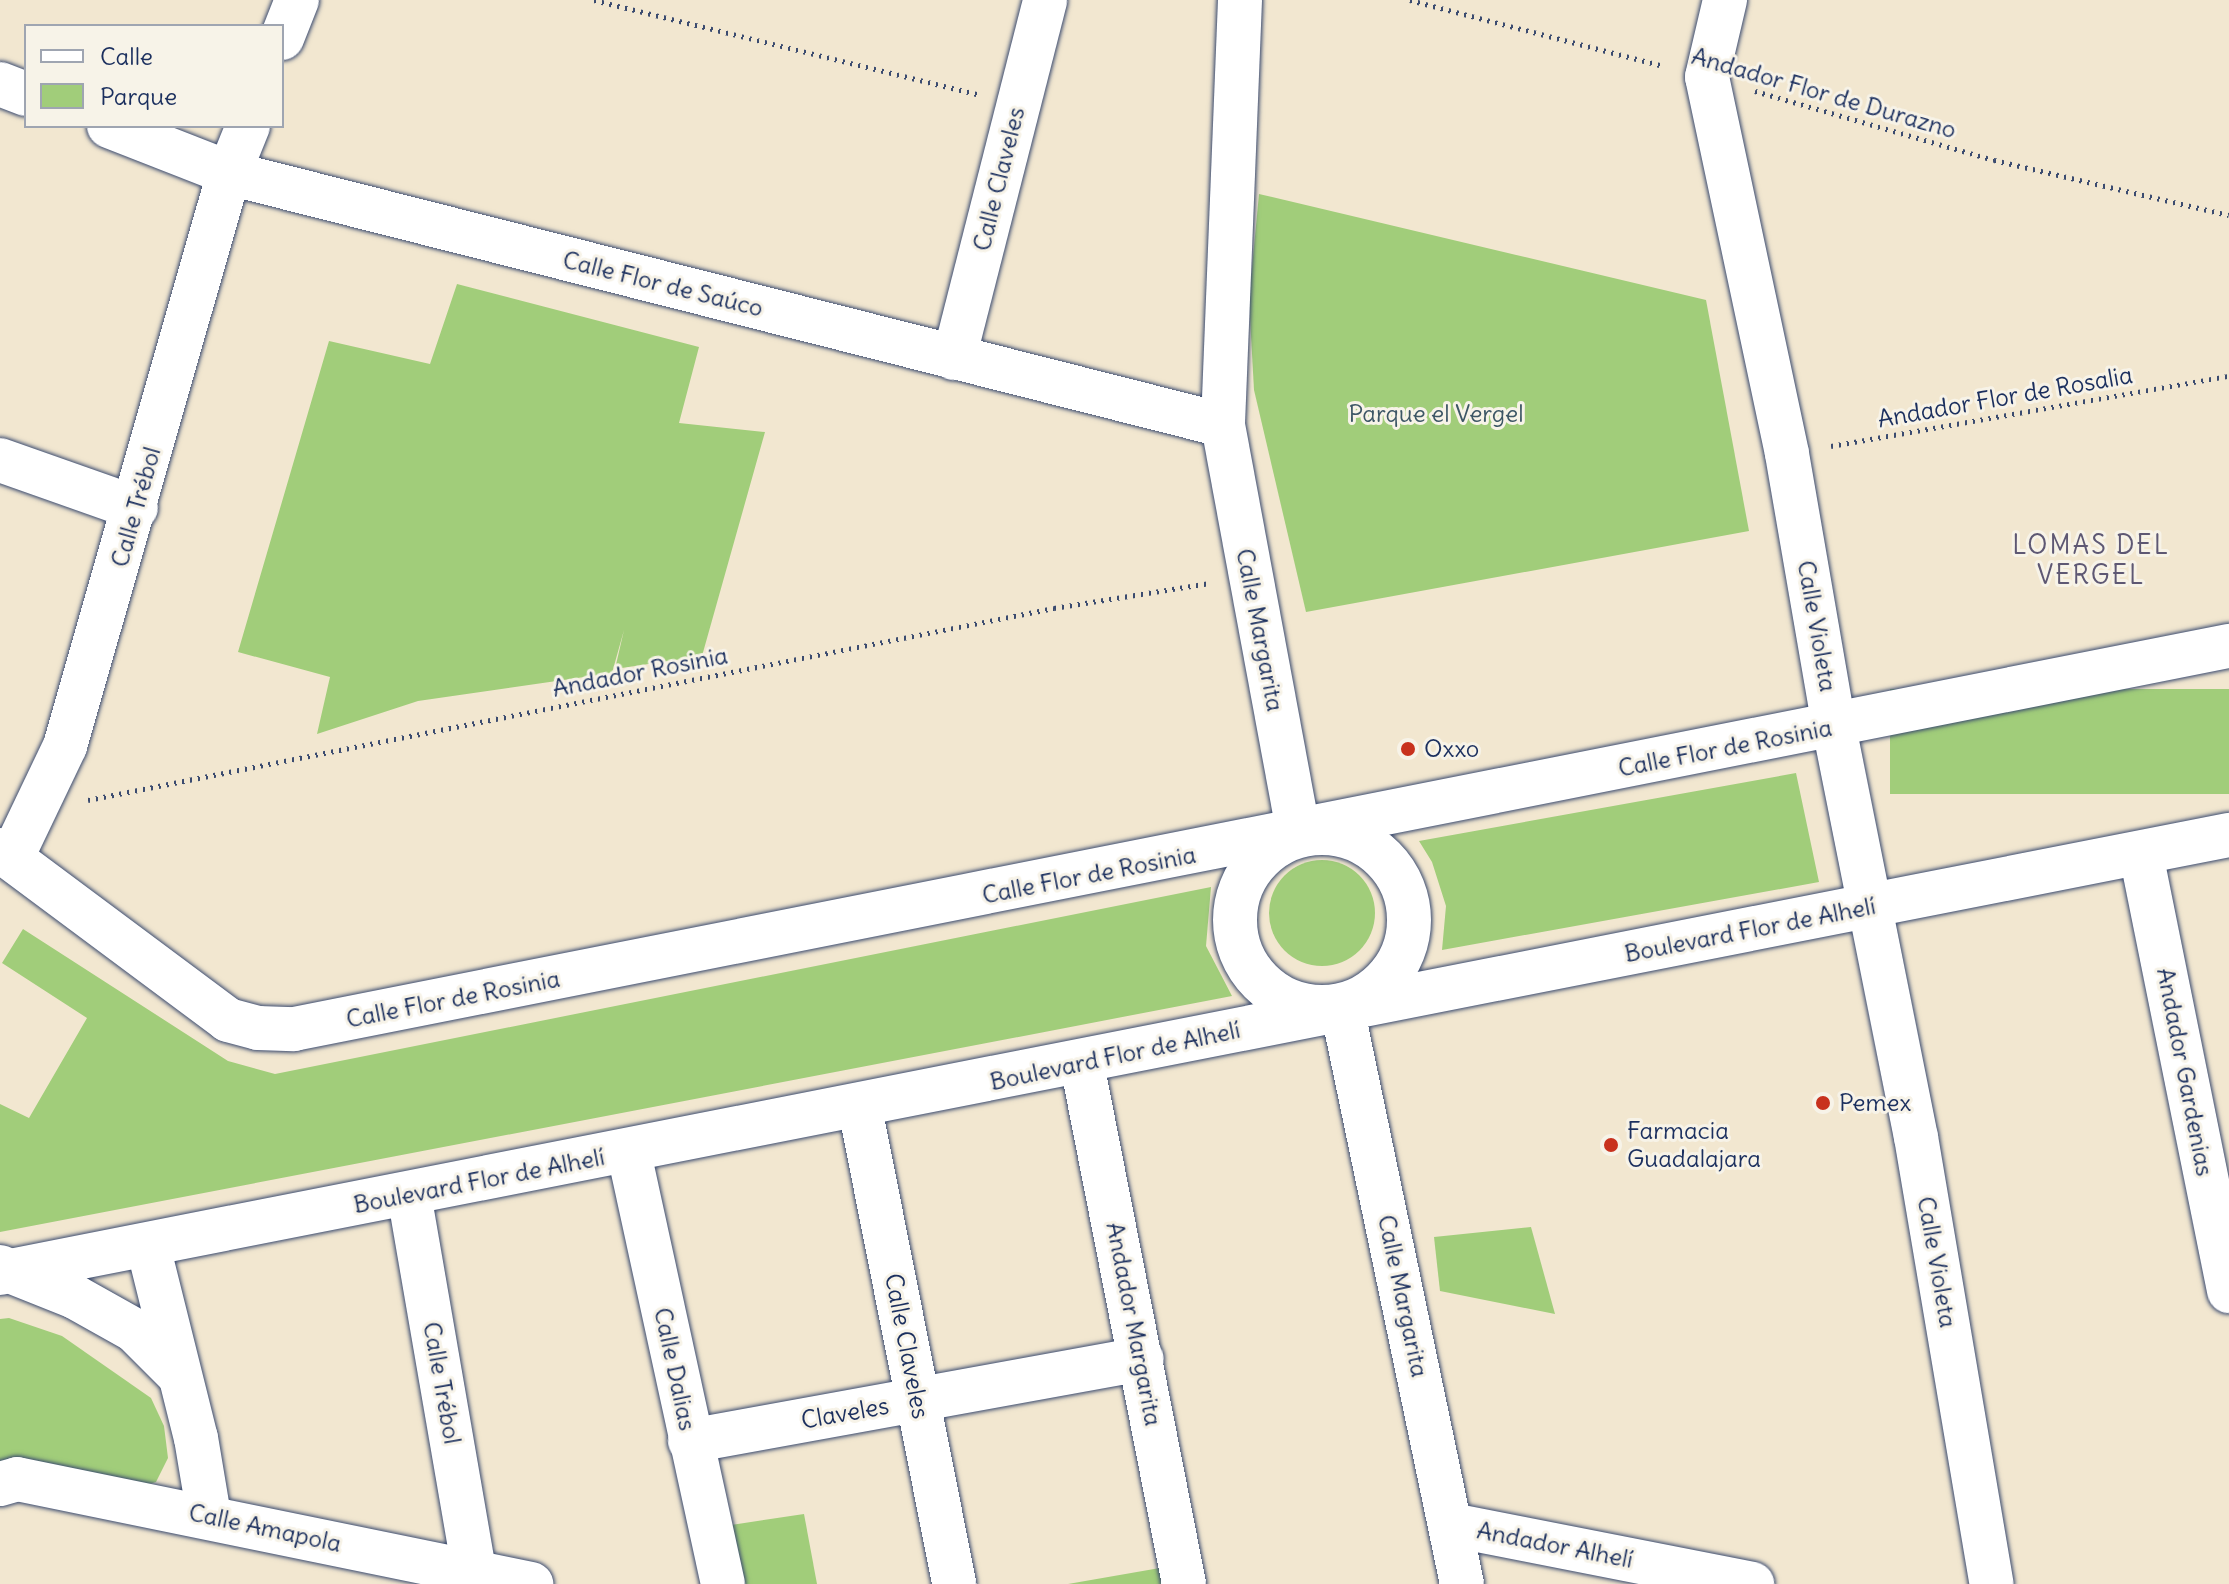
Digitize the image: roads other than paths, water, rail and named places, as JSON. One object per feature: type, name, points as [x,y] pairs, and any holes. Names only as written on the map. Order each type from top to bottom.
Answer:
[{"type":"street","points":[[284,33],[297,0]]},
{"type":"street","name":"Calle Claveles","points":[[954,358],[1045,0]]},
{"type":"street","name":"Calle Margarita","points":[[1240,0],[1223,425],[1299,834]]},
{"type":"street","name":"Calle Violeta","points":[[1725,0],[1707,77],[1787,454],[1834,727],[1871,907],[1992,1584]]},
{"type":"street","points":[[0,84],[24,93]]},
{"type":"street","name":"Calle Flor de Saúco","points":[[114,128],[229,173],[1223,425]]},
{"type":"street","name":"Calle Trébol","points":[[4,861],[38,810],[65,746],[136,508],[229,173],[247,128]]},
{"type":"street","points":[[0,460],[136,508]]},
{"type":"street","name":"Calle Flor de Rosinia","points":[[4,861],[228,1020],[258,1028],[294,1029],[1299,834],[2229,646]]},
{"type":"street","points":[[1299,834],[1355,839],[1378,853],[1396,874],[1407,899],[1410,927],[1404,953],[1389,977],[1342,1008],[1287,1000],[1263,984],[1245,961],[1236,934],[1235,908],[1242,883],[1257,862],[1299,834]]},
{"type":"street","name":"Boulevard Flor de Alhelí","points":[[2,1271],[148,1246],[860,1108],[1342,1008],[2229,835]]},
{"type":"street","name":"Andador Gardenias","points":[[2141,854],[2229,1291]]},
{"type":"street","name":"Calle Margarita","points":[[1342,1008],[1462,1584]]},
{"type":"street","name":"Andador Margarita","points":[[1082,1064],[1184,1584]]},
{"type":"street","name":"Calle Claveles","points":[[860,1108],[954,1584]]},
{"type":"street","name":"Calle Dalias","points":[[629,1153],[723,1584]]},
{"type":"street","name":"Calle Trébol","points":[[409,1194],[474,1572]]},
{"type":"street","points":[[148,1246],[209,1516]]},
{"type":"street","points":[[2,1271],[75,1297],[134,1330],[179,1375]]},
{"type":"street","name":"Claveles","points":[[690,1441],[1142,1359]]},
{"type":"street","name":"Calle Amapola","points":[[0,1484],[17,1479],[531,1584]]},
{"type":"street","name":"Andador Alhelí","points":[[1452,1525],[1752,1584]]},
{"type":"place","name":"Oxxo","points":[[1408,749]]},
{"type":"place","name":"Pemex","points":[[1823,1103]]},
{"type":"place","name":"Farmacia Guadalajara","points":[[1611,1145]]},
{"type":"district","name":"LOMAS DEL VERGEL","points":[[2091,560]]},
{"type":"park label","name":"Parque el Vergel","points":[[1436,414]]}]
